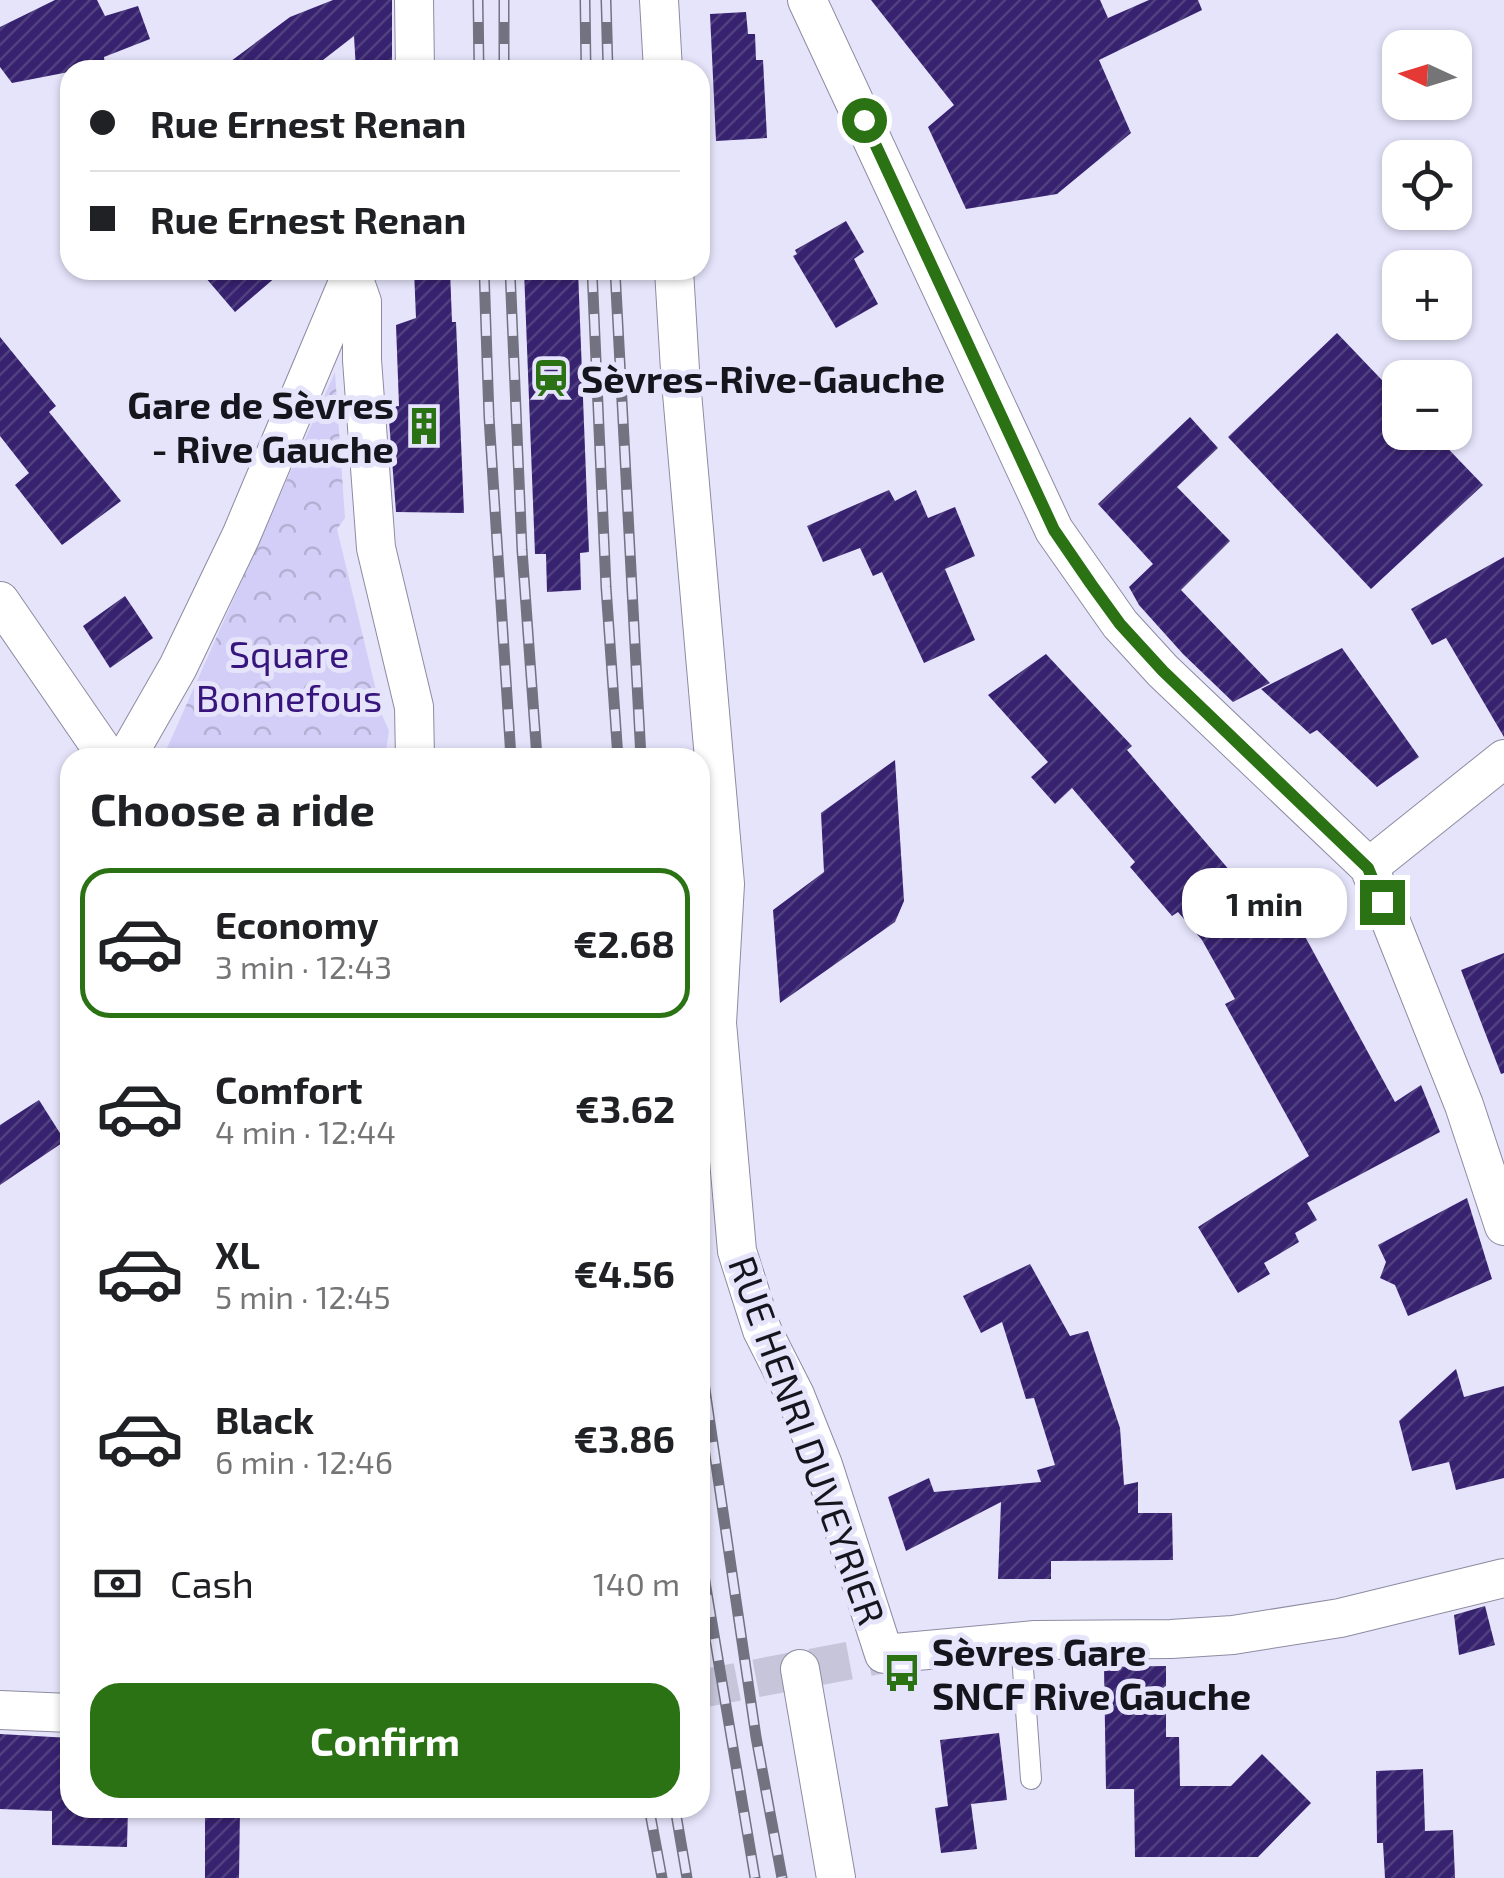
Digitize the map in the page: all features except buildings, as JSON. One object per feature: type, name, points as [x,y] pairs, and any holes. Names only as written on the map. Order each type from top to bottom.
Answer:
[{"type":"street","points":[[414,0],[414,60]]},
{"type":"street","points":[[659,0],[662,60]]},
{"type":"street","points":[[808,0],[1054,530],[1120,624],[1163,671],[1368,868],[1464,1106],[1504,1226]]},
{"type":"street","points":[[132,748],[178,667],[241,536],[349,280]]},
{"type":"street","points":[[355,280],[362,302],[362,360],[376,548],[414,707],[414,748]]},
{"type":"street","name":"RUE HENRI DUVEYRIER","points":[[675,280],[725,884],[717,1023],[738,1251],[746,1285],[823,1465],[884,1654],[1022,1641]]},
{"type":"street","points":[[0,602],[101,748]]},
{"type":"street","points":[[1368,868],[1504,759]]},
{"type":"street","points":[[1022,1641],[1232,1634],[1340,1618],[1504,1578]]},
{"type":"street","points":[[800,1669],[836,1878]]},
{"type":"street","points":[[0,1710],[60,1713]]},
{"type":"lane","points":[[1022,1641],[1032,1778]]},
{"type":"green space","name":"Square Bonnefous","points":[[335,372],[345,518],[337,529],[389,731],[386,748],[167,748]]},
{"type":"tunnel","points":[[710,1687],[884,1654]]},
{"type":"railway","points":[[478,0],[479,60]]},
{"type":"railway","points":[[504,0],[504,60]]},
{"type":"railway","points":[[585,0],[586,60]]},
{"type":"railway","points":[[606,0],[608,60]]},
{"type":"railway","points":[[484,280],[510,748]]},
{"type":"railway","points":[[510,280],[522,550],[536,748]]},
{"type":"railway","points":[[592,280],[617,748]]},
{"type":"railway","points":[[616,280],[640,748]]},
{"type":"railway","points":[[710,1423],[756,1737],[782,1878]]},
{"type":"railway","points":[[710,1611],[755,1878]]},
{"type":"railway","points":[[651,1818],[662,1878]]},
{"type":"railway","points":[[677,1818],[687,1878]]},
{"type":"place","name":"Sèvres-Rive-Gauche","points":[[551,378]]},
{"type":"place","name":"Gare de Sèvres - Rive Gauche","points":[[424,426]]},
{"type":"place","name":"Sèvres Gare SNCF Rive Gauche","points":[[902,1673]]},
{"type":"route","points":[[864,120],[1054,530],[1120,624],[1163,671],[1281,780],[1368,868],[1382,902]]}]
